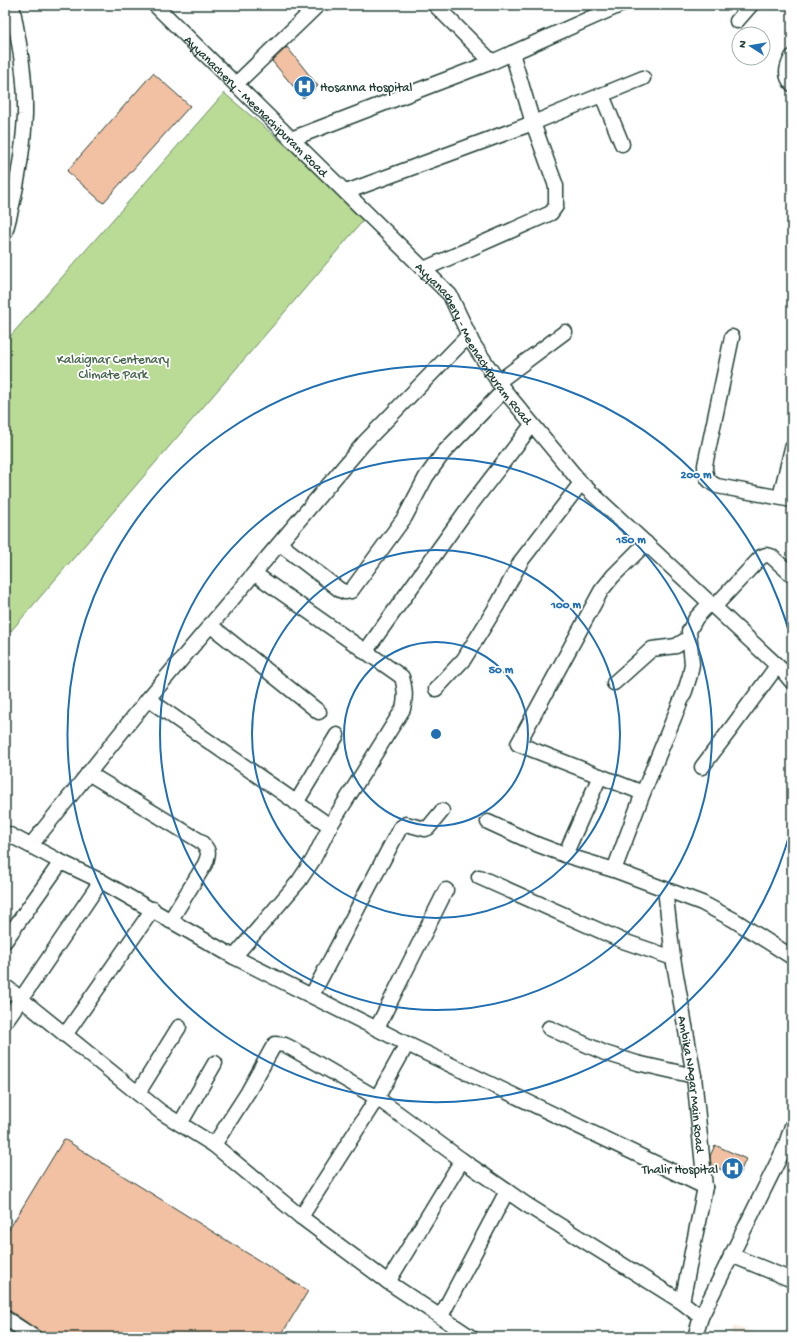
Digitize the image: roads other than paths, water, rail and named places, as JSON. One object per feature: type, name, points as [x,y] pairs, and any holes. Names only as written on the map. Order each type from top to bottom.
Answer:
[{"type":"street","points":[[5,233],[14,198],[25,114],[23,76],[18,35],[12,5]]},
{"type":"street","name":"Ayyanachery - Meenachipuram Road","points":[[155,5],[450,295],[473,344],[501,386],[581,483],[777,666],[792,682]]},
{"type":"street","points":[[291,139],[492,62],[620,5]]},
{"type":"street","points":[[737,20],[751,5]]},
{"type":"street","points":[[441,6],[492,62]]},
{"type":"street","points":[[236,84],[309,8]]},
{"type":"street","points":[[424,269],[551,213],[556,206],[556,186],[533,124],[512,53]]},
{"type":"street","points":[[792,57],[787,75],[792,84]]},
{"type":"street","points":[[346,192],[533,124],[643,78]]},
{"type":"street","points":[[602,95],[622,144]]},
{"type":"street","points":[[280,544],[340,590],[345,592],[351,591],[405,517],[426,477],[444,452],[501,386],[565,332]]},
{"type":"street","points":[[31,845],[210,624],[280,544],[364,443],[469,335]]},
{"type":"street","points":[[732,337],[705,465],[705,475],[709,482],[717,486],[786,498],[792,448]]},
{"type":"street","points":[[365,652],[466,511],[532,425]]},
{"type":"street","points":[[436,689],[464,660],[498,604],[521,561],[581,483]]},
{"type":"street","points":[[643,793],[518,744],[601,591],[613,576],[646,543]]},
{"type":"street","points":[[614,870],[643,793],[685,692],[692,664],[690,631],[696,618],[712,605],[761,557],[766,555],[771,556],[792,575]]},
{"type":"street","points":[[234,957],[299,881],[330,826],[400,714],[406,698],[402,678],[254,574]]},
{"type":"street","points":[[210,624],[319,712]]},
{"type":"street","points":[[614,683],[652,649],[676,646],[690,638]]},
{"type":"street","points":[[702,767],[777,666]]},
{"type":"street","points":[[148,699],[330,826]]},
{"type":"street","points":[[296,803],[337,735]]},
{"type":"street","points":[[88,773],[200,841],[208,849],[205,864],[170,921]]},
{"type":"street","points":[[565,855],[600,776]]},
{"type":"street","points":[[312,995],[400,828],[406,824],[423,830],[428,828],[442,811]]},
{"type":"street","points":[[488,822],[536,844],[565,855],[614,870],[716,910],[792,957]]},
{"type":"street","points":[[5,838],[8,834],[31,845],[153,909],[170,921],[234,957],[408,1044],[705,1187]]},
{"type":"street","points":[[5,941],[61,862]]},
{"type":"street","points":[[479,877],[623,941],[674,958]]},
{"type":"street","points":[[5,1022],[101,881]]},
{"type":"street","name":"Ambika NAgar Main Road","points":[[665,889],[674,958],[694,1076],[705,1187],[682,1302]]},
{"type":"street","points":[[377,1028],[446,890]]},
{"type":"street","points":[[65,1035],[153,909]]},
{"type":"street","points":[[5,986],[161,1112],[214,1146],[301,1217],[388,1282],[471,1337]]},
{"type":"street","points":[[138,1093],[179,1027]]},
{"type":"street","points":[[549,1028],[605,1053],[637,1063],[694,1076]]},
{"type":"street","points":[[214,1146],[248,1092],[273,1047],[276,1044],[285,1045],[377,1098],[527,1205],[682,1302],[701,1317]]},
{"type":"street","points":[[301,1217],[377,1098],[408,1044]]},
{"type":"street","points":[[180,1124],[215,1064]]},
{"type":"street","points":[[695,1337],[701,1317],[789,1148],[792,1126]]},
{"type":"street","points":[[388,1282],[462,1160]]},
{"type":"street","points":[[441,1316],[507,1191]]},
{"type":"street","points":[[732,1255],[792,1280]]},
{"type":"street","points":[[5,1318],[34,1337]]},
{"type":"place","name":"Hosanna Hospital","points":[[304,86]]},
{"type":"place","name":"Thalir Hospital","points":[[733,1168]]},
{"type":"park label","name":"Kalaignar Centenary Climate Park","points":[[113,366]]}]
